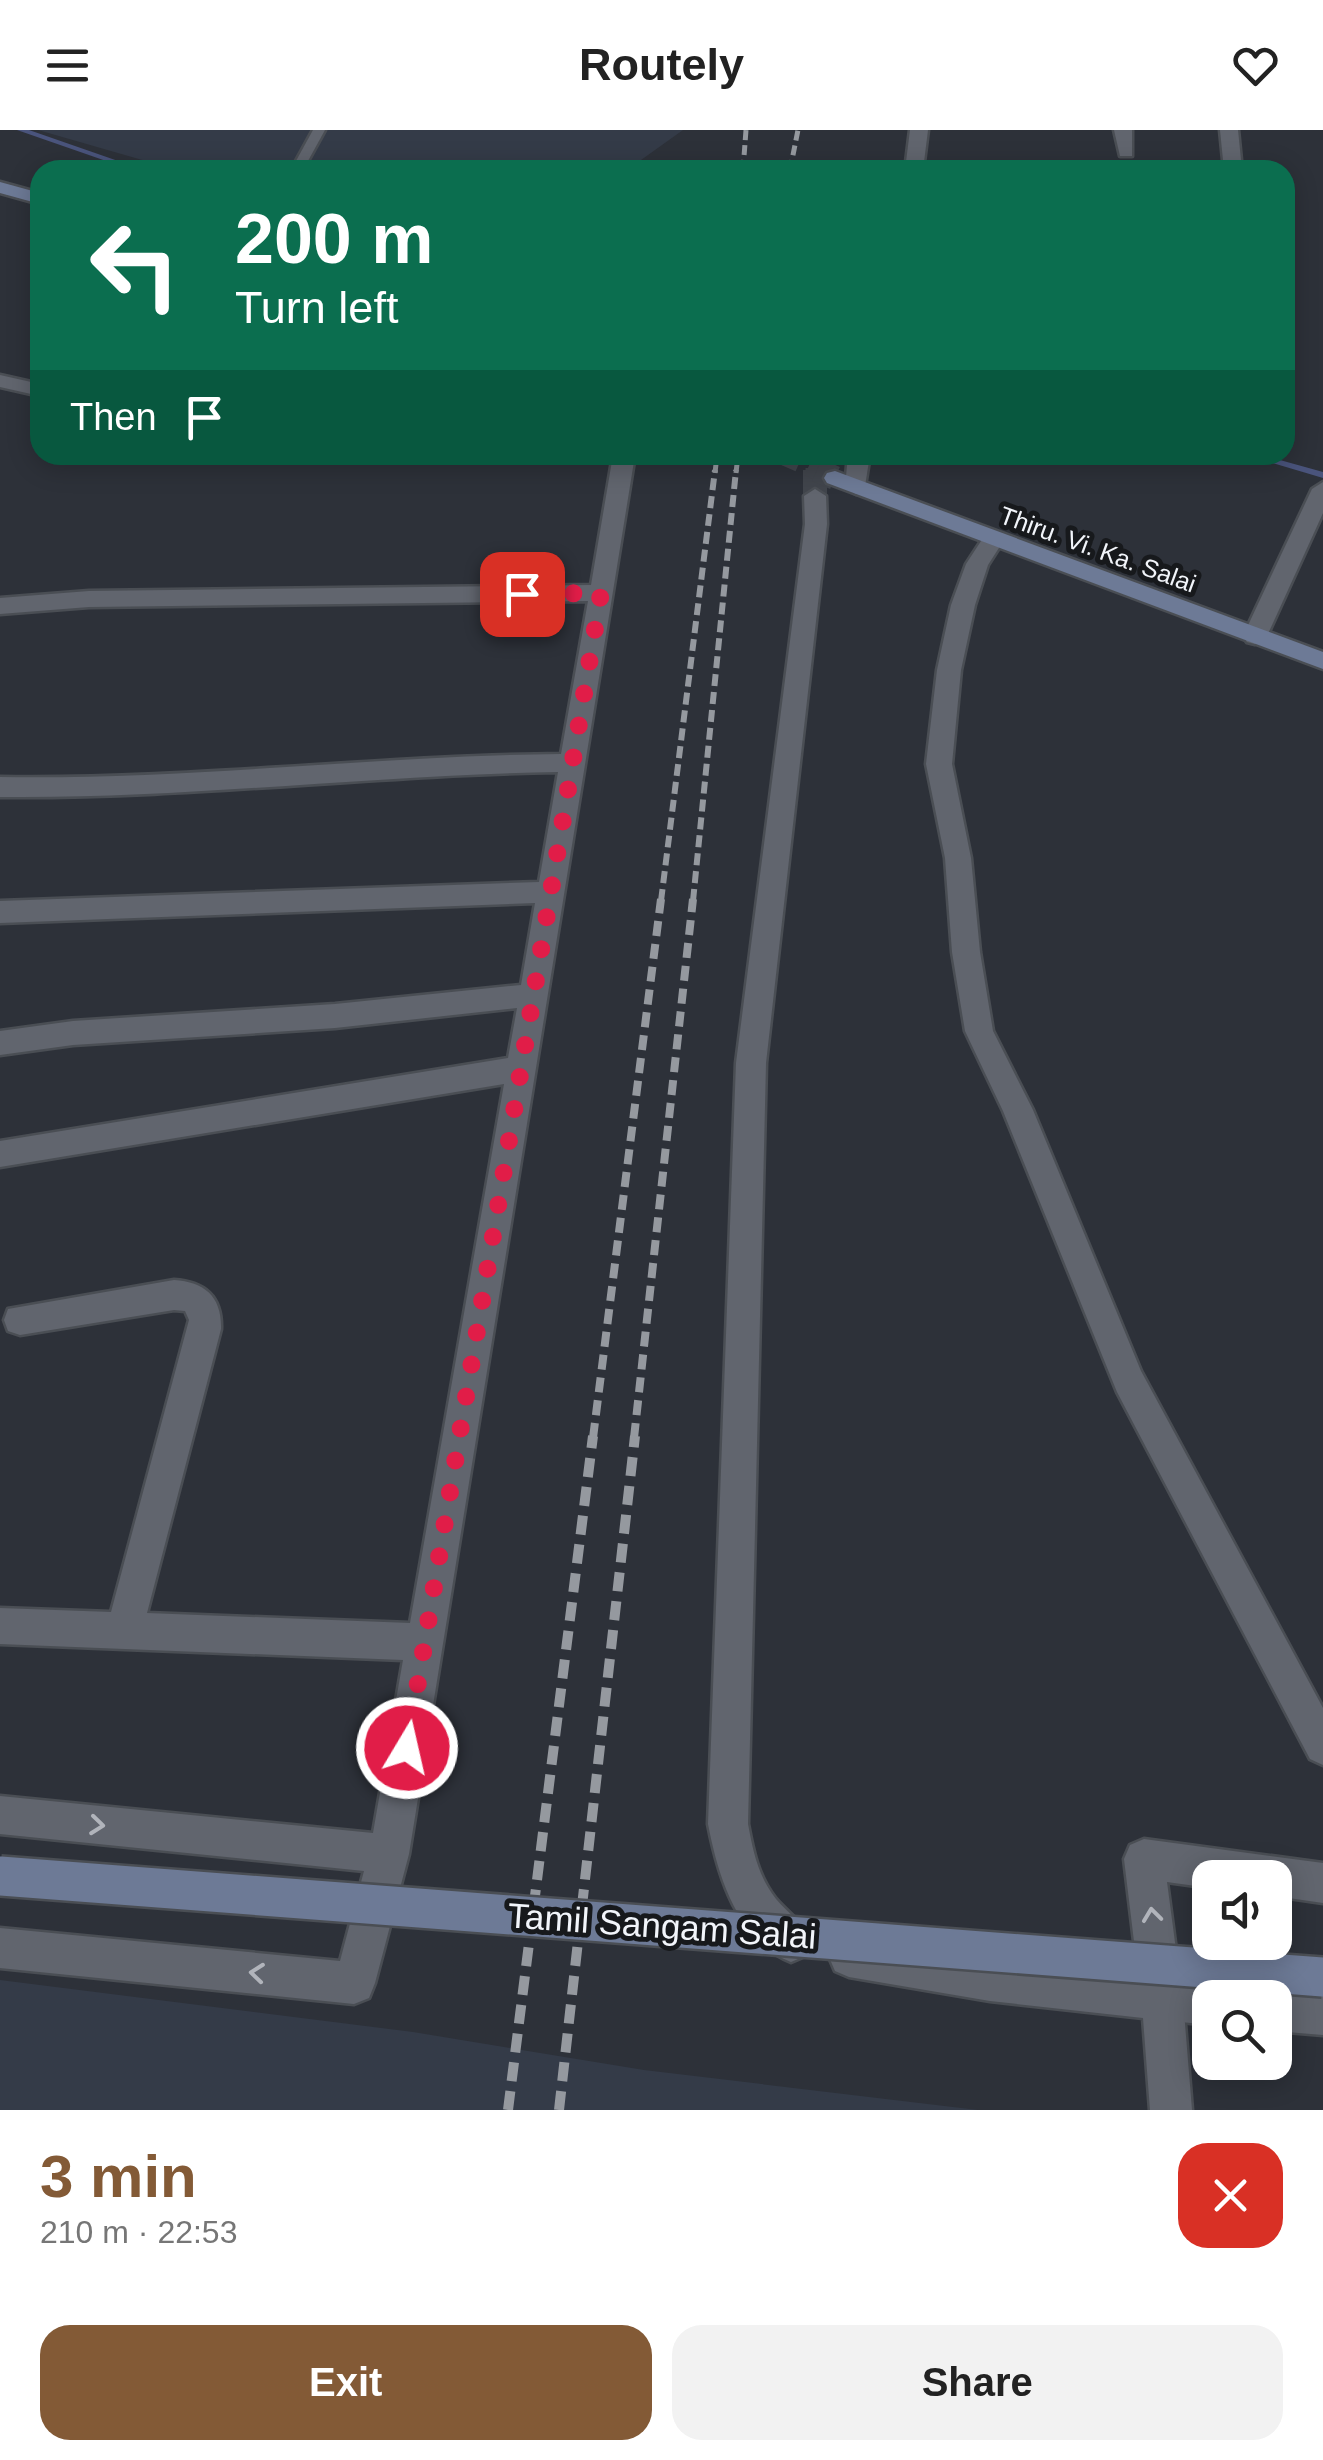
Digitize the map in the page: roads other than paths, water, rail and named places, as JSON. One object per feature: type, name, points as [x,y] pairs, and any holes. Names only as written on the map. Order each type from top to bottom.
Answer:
[{"type":"main road","points":[[0,187],[30,196]]},
{"type":"main road","name":"Thiru. Vi. Ka. Salai","points":[[835,487],[1323,660]]},
{"type":"main road","name":"Tamil Sangam Salai","points":[[0,1876],[1323,1976]]},
{"type":"street","points":[[915,160],[919,130]]},
{"type":"street","points":[[1123,130],[1126,152]]},
{"type":"street","points":[[1229,130],[1232,160]]},
{"type":"street","points":[[0,380],[30,388]]},
{"type":"street","points":[[0,1948],[354,1983],[390,1854],[622,465]]},
{"type":"street","points":[[852,465],[816,524],[751,1064],[728,1824],[736,1874],[758,1914],[798,1949],[990,1980],[1192,2002]]},
{"type":"street","points":[[1255,636],[1323,490]]},
{"type":"street","points":[[993,540],[977,564],[963,605],[949,670],[939,764],[958,858],[966,952],[979,1031],[1018,1110],[1129,1381],[1323,1746]]},
{"type":"street","points":[[0,606],[89,600],[601,593]]},
{"type":"street","points":[[0,787],[86,788],[483,764],[572,763]]},
{"type":"street","points":[[0,912],[551,892]]},
{"type":"street","points":[[0,1043],[73,1033],[335,1016],[532,995]]},
{"type":"street","points":[[0,1154],[98,1142],[422,1081],[522,1069]]},
{"type":"street","points":[[20,1320],[174,1295],[191,1295],[201,1302],[206,1314],[124,1631]]},
{"type":"street","points":[[0,1626],[425,1642]]},
{"type":"street","points":[[0,1815],[390,1854]]},
{"type":"street","points":[[1171,2110],[1144,1858],[1323,1883]]},
{"type":"street","points":[[1292,2011],[1323,2014]]},
{"type":"lane","points":[[302,160],[319,130]]},
{"type":"waterway","points":[[21,130],[110,160]]},
{"type":"waterway","points":[[1287,465],[1323,475]]},
{"type":"tunnel","points":[[805,465],[823,473]]},
{"type":"tunnel","points":[[815,468],[815,496]]},
{"type":"tunnel","points":[[817,470],[835,478]]},
{"type":"railway","points":[[744,160],[746,130]]},
{"type":"railway","points":[[792,160],[798,130]]},
{"type":"railway","points":[[715,473],[716,465]]},
{"type":"railway","points":[[736,473],[737,465]]},
{"type":"railway","points":[[661,901],[715,470]]},
{"type":"railway","points":[[693,901],[736,470]]},
{"type":"railway","points":[[593,1438],[661,899]]},
{"type":"railway","points":[[634,1438],[693,899]]},
{"type":"railway","points":[[508,2110],[593,1436]]},
{"type":"railway","points":[[559,2110],[635,1436]]}]
